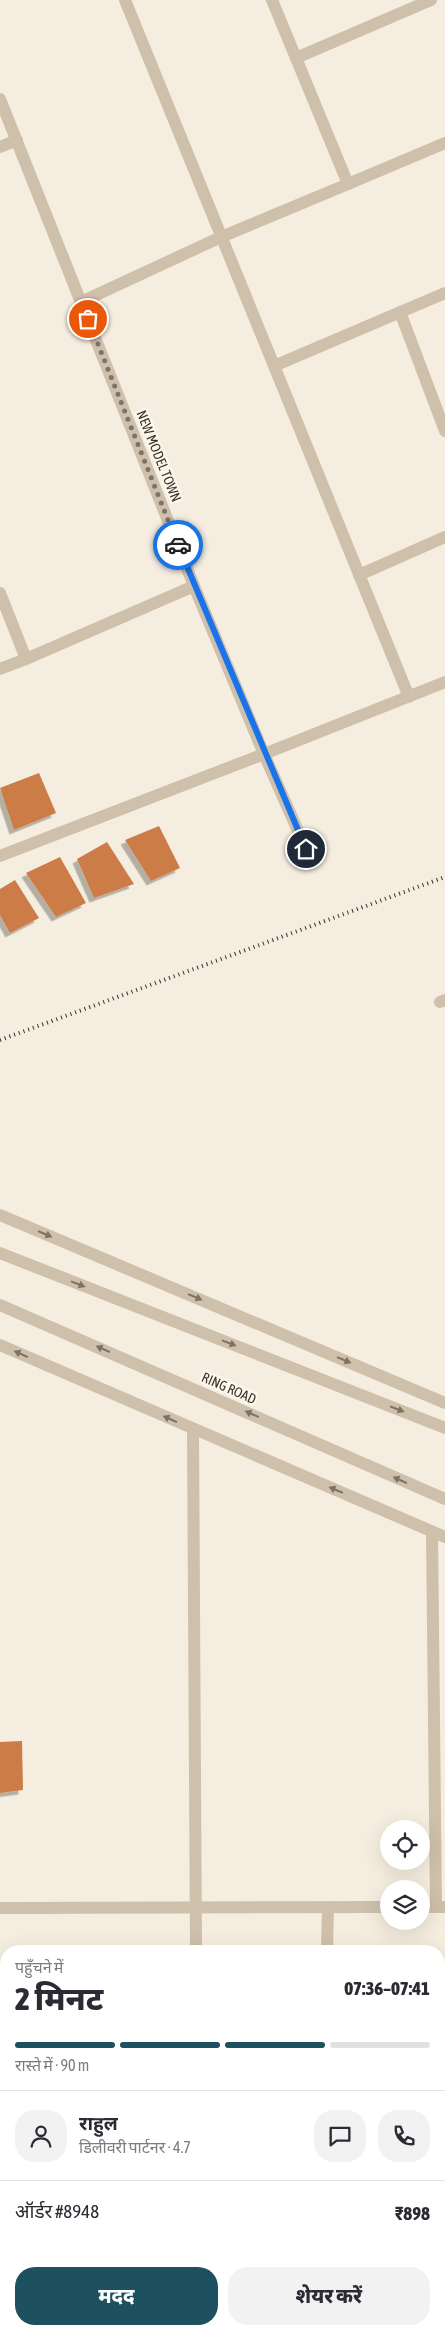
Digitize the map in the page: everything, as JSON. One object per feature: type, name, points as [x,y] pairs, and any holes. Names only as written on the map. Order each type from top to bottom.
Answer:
[{"type":"street","points":[[125,0],[409,697]]},
{"type":"street","points":[[272,0],[348,184]]},
{"type":"street","points":[[296,58],[431,0]]},
{"type":"street","name":"NEW MODEL TOWN","points":[[0,99],[194,586],[306,849]]},
{"type":"street","points":[[0,147],[17,140]]},
{"type":"street","points":[[81,302],[221,237],[445,143]]},
{"type":"street","points":[[274,366],[445,293]]},
{"type":"street","points":[[400,312],[445,431]]},
{"type":"street","points":[[433,399],[445,394]]},
{"type":"street","points":[[359,575],[445,536]]},
{"type":"street","points":[[0,670],[194,586]]},
{"type":"street","points":[[0,593],[26,659]]},
{"type":"street","points":[[0,856],[445,682]]},
{"type":"street","points":[[0,1215],[445,1403]]},
{"type":"street","points":[[0,1253],[445,1428]]},
{"type":"street","name":"RING ROAD","points":[[0,1305],[445,1499]]},
{"type":"street","points":[[0,1345],[445,1537]]},
{"type":"street","points":[[193,1429],[196,1945]]},
{"type":"street","points":[[432,1532],[440,1907]]},
{"type":"street","points":[[328,1907],[328,1945]]},
{"type":"street","points":[[0,1908],[380,1907]]},
{"type":"building","points":[[39,773],[56,813],[14,830],[0,788]]},
{"type":"building","points":[[159,826],[180,868],[151,881],[125,840]]},
{"type":"building","points":[[107,842],[134,884],[94,898],[77,859]]},
{"type":"building","points":[[60,857],[86,903],[56,917],[26,873]]},
{"type":"building","points":[[15,880],[39,918],[10,933],[0,915],[0,889]]},
{"type":"building","points":[[22,1741],[23,1790],[0,1793],[0,1742]]},
{"type":"railway","points":[[0,1040],[445,877]]},
{"type":"way so far","points":[[88,319],[178,545]]},
{"type":"route","points":[[178,545],[264,754],[306,849]]}]
